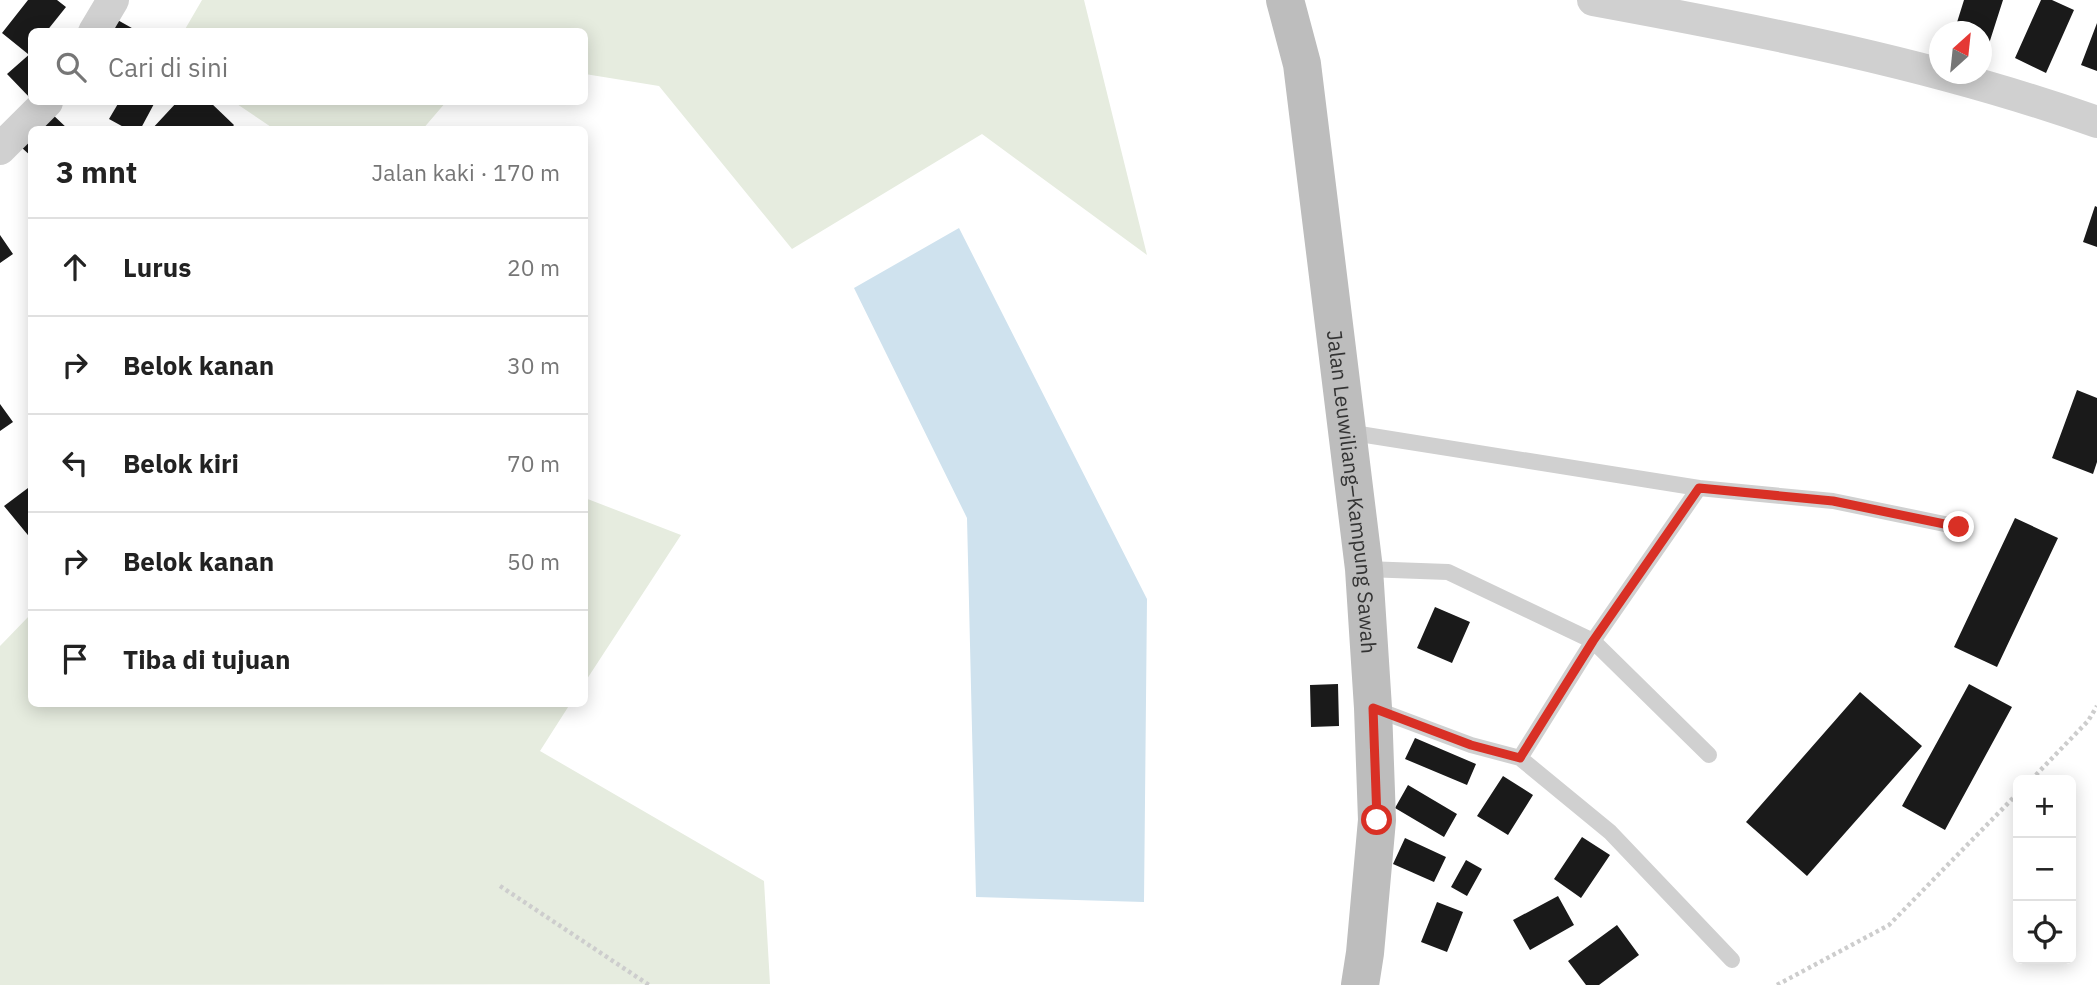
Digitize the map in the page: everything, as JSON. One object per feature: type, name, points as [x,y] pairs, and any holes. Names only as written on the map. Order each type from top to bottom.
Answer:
[{"type":"main road","name":"Jalan Leuwiliang–Kampung Sawah","points":[[1285,0],[1302,64],[1364,569],[1377,820],[1360,985]]},
{"type":"street","points":[[96,28],[113,0]]},
{"type":"street","points":[[1593,0],[1894,61],[2052,106],[2097,122]]},
{"type":"street","points":[[0,149],[44,105]]},
{"type":"lane","points":[[1347,432],[1699,488],[1833,501],[1959,527]]},
{"type":"lane","points":[[1520,758],[1593,641],[1699,488]]},
{"type":"lane","points":[[1364,569],[1448,572],[1593,641],[1709,755]]},
{"type":"lane","points":[[1373,708],[1471,745],[1520,758],[1610,832],[1732,960]]},
{"type":"path","points":[[2036,775],[2088,722],[2097,706]]},
{"type":"path","points":[[1777,985],[1889,925],[2013,798]]},
{"type":"path","points":[[500,886],[649,985]]},
{"type":"shaded area","points":[[202,0],[1084,0],[1147,255],[982,134],[792,249],[659,86],[588,74],[588,28],[186,28]]},
{"type":"shaded area","points":[[238,105],[443,105],[425,126],[270,126]]},
{"type":"shaded area","points":[[588,499],[681,535],[588,677]]},
{"type":"shaded area","points":[[28,617],[28,707],[568,707],[540,751],[764,881],[770,984],[0,985],[0,646]]},
{"type":"water","points":[[959,228],[1147,599],[1144,902],[976,897],[967,518],[854,288]]},
{"type":"building","points":[[28,0],[57,0],[66,7],[49,28],[28,28],[28,54],[2,33]]},
{"type":"building","points":[[1964,0],[2003,0],[1992,34],[1992,21],[1957,21]]},
{"type":"building","points":[[2041,0],[2052,0],[2074,10],[2046,73],[2015,58]]},
{"type":"building","points":[[114,18],[132,28],[109,28]]},
{"type":"building","points":[[2097,23],[2097,71],[2081,65]]},
{"type":"building","points":[[28,56],[28,96],[7,74]]},
{"type":"building","points":[[117,105],[153,105],[142,126],[122,126],[109,119]]},
{"type":"building","points":[[174,105],[213,105],[234,125],[233,126],[155,126]]},
{"type":"building","points":[[51,113],[65,126],[40,126]]},
{"type":"building","points":[[28,139],[28,153],[21,147]]},
{"type":"building","points":[[2095,206],[2097,207],[2097,247],[2083,242]]},
{"type":"building","points":[[0,235],[13,254],[0,263]]},
{"type":"building","points":[[2077,390],[2097,398],[2097,462],[2093,474],[2052,458]]},
{"type":"building","points":[[0,404],[13,422],[0,431]]},
{"type":"building","points":[[28,488],[28,535],[4,506]]},
{"type":"building","points":[[2015,518],[2058,538],[1997,667],[1954,647]]},
{"type":"building","points":[[1435,607],[1470,622],[1452,663],[1417,648]]},
{"type":"building","points":[[1338,684],[1339,726],[1311,727],[1310,685]]},
{"type":"building","points":[[1969,684],[2012,707],[1945,830],[1902,806]]},
{"type":"building","points":[[1860,692],[1922,746],[1807,876],[1746,822]]},
{"type":"building","points":[[1415,738],[1476,764],[1467,785],[1405,759]]},
{"type":"building","points":[[1503,776],[1533,795],[1508,835],[1477,816]]},
{"type":"building","points":[[1408,785],[1457,814],[1444,837],[1395,808]]},
{"type":"building","points":[[1582,837],[1610,855],[1581,898],[1554,879]]},
{"type":"building","points":[[1405,838],[1446,857],[1434,882],[1393,864]]},
{"type":"building","points":[[1466,860],[1482,869],[1467,896],[1451,887]]},
{"type":"building","points":[[1558,896],[1574,925],[1530,950],[1513,920]]},
{"type":"building","points":[[1437,902],[1463,912],[1447,952],[1421,942]]},
{"type":"building","points":[[1617,925],[1639,955],[1599,985],[1586,985],[1568,961]]},
{"type":"route","points":[[1377,820],[1373,708],[1471,745],[1520,758],[1593,641],[1699,488],[1833,501],[1959,527]]}]
